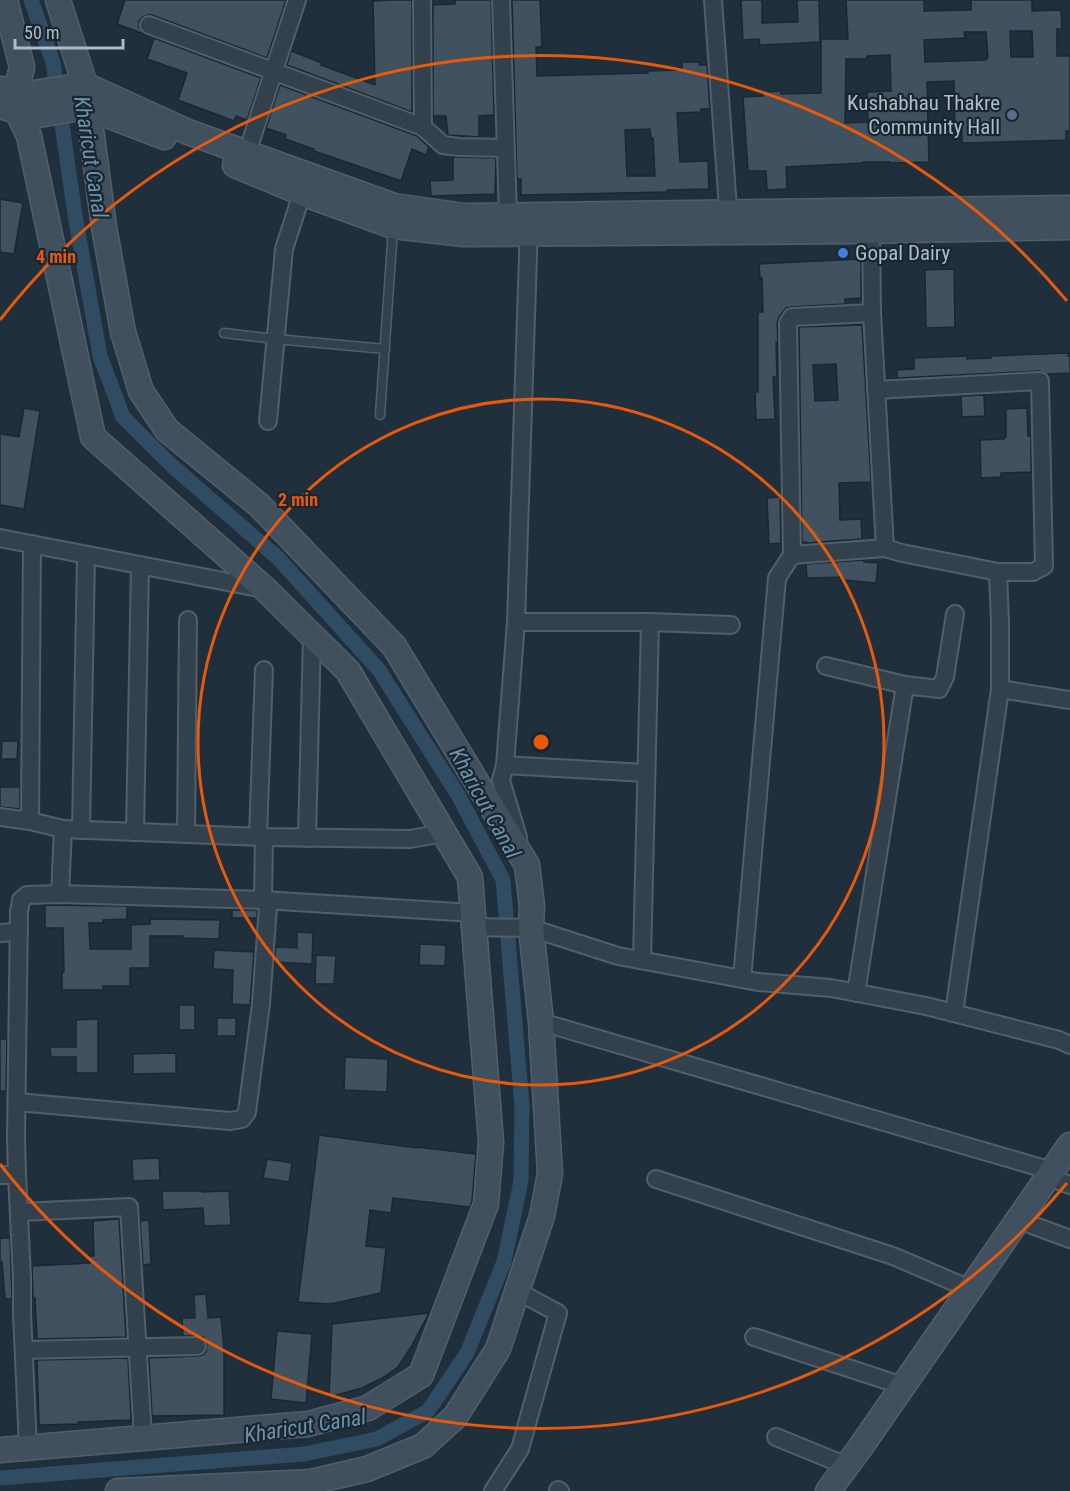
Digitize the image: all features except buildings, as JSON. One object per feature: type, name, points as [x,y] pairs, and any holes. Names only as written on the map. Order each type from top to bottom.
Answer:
[{"type":"street","points":[[0,1450],[308,1424],[368,1408],[421,1375],[486,1204],[491,1142],[470,877],[348,671],[265,590],[93,437],[29,136],[16,102],[22,67],[5,0]]},
{"type":"street","points":[[58,0],[91,129],[104,228],[123,332],[141,391],[167,430],[259,505],[394,646],[527,864]]},
{"type":"street","points":[[247,153],[297,0]]},
{"type":"street","points":[[422,0],[423,127]]},
{"type":"street","points":[[118,1491],[222,1488],[311,1482],[367,1469],[423,1446],[455,1417],[498,1349],[542,1216],[550,1173],[541,1022],[529,928],[532,906],[527,864],[501,780],[505,765],[516,622],[522,221],[505,148],[501,0]]},
{"type":"street","points":[[713,0],[730,222]]},
{"type":"street","points":[[149,25],[423,127],[443,145],[505,148]]},
{"type":"street","points":[[16,102],[82,97],[247,153],[393,226],[464,234],[522,221]]},
{"type":"street","points":[[82,97],[216,157],[305,184],[394,206],[464,216],[522,221],[871,221],[1012,218],[1070,208]]},
{"type":"street","points":[[268,421],[284,249],[305,184]]},
{"type":"street","points":[[1012,218],[1070,227]]},
{"type":"street","points":[[871,221],[872,313],[885,548]]},
{"type":"street","points":[[742,979],[777,578],[792,555],[788,323],[792,317],[872,313]]},
{"type":"street","points":[[792,555],[885,548],[998,572],[1033,572],[1044,566],[1040,381],[876,390]]},
{"type":"street","points":[[0,538],[265,590]]},
{"type":"street","points":[[30,821],[32,544]]},
{"type":"street","points":[[81,830],[86,555]]},
{"type":"street","points":[[135,832],[140,565]]},
{"type":"street","points":[[954,1013],[1000,689],[998,572]]},
{"type":"street","points":[[826,666],[905,685],[939,688],[945,677],[955,614]]},
{"type":"street","points":[[186,833],[188,620]]},
{"type":"street","points":[[516,622],[650,622],[731,625]]},
{"type":"street","points":[[642,960],[650,622]]},
{"type":"street","points":[[307,838],[312,636]]},
{"type":"street","points":[[17,1102],[230,1121],[242,1119],[247,1112],[261,1004],[268,906],[263,900],[261,836],[264,670]]},
{"type":"street","points":[[856,993],[905,685]]},
{"type":"street","points":[[1000,689],[1070,700]]},
{"type":"street","points":[[505,765],[646,773]]},
{"type":"street","points":[[0,817],[63,829],[135,832],[307,838],[410,838],[444,833]]},
{"type":"street","points":[[60,894],[63,829]]},
{"type":"street","points":[[28,1447],[16,1137],[19,932],[21,900],[27,895],[263,900],[529,928],[618,956],[758,982],[831,988],[926,1006],[1070,1045]]},
{"type":"street","points":[[0,933],[19,932]]},
{"type":"street","points":[[541,1022],[1063,1177]]},
{"type":"street","points":[[842,1491],[870,1456],[1032,1225],[1063,1177],[1070,1145]]},
{"type":"street","points":[[0,1175],[17,1175]]},
{"type":"street","points":[[828,1491],[970,1289],[1063,1177]]},
{"type":"street","points":[[656,1179],[893,1256],[970,1289]]},
{"type":"street","points":[[20,1212],[129,1207],[142,1437]]},
{"type":"street","points":[[1032,1225],[1070,1239]]},
{"type":"street","points":[[493,1491],[520,1449],[558,1313],[517,1291]]},
{"type":"street","points":[[754,1337],[903,1386]]},
{"type":"street","points":[[24,1350],[196,1346]]},
{"type":"street","points":[[776,1437],[847,1466]]},
{"type":"lane","points":[[380,415],[393,226]]},
{"type":"lane","points":[[224,333],[385,349]]},
{"type":"waterway","name":"Kharicut Canal","points":[[0,1478],[304,1454],[377,1439],[428,1411],[467,1353],[504,1262],[521,1181],[522,1106],[503,880],[458,795],[379,670],[278,558],[170,464],[123,417],[100,356],[75,215],[53,62],[31,0]]},
{"type":"place","name":"Kushabhau Thakre Community Hall","points":[[1012,115]]},
{"type":"place","name":"Gopal Dairy","points":[[843,253]]}]
